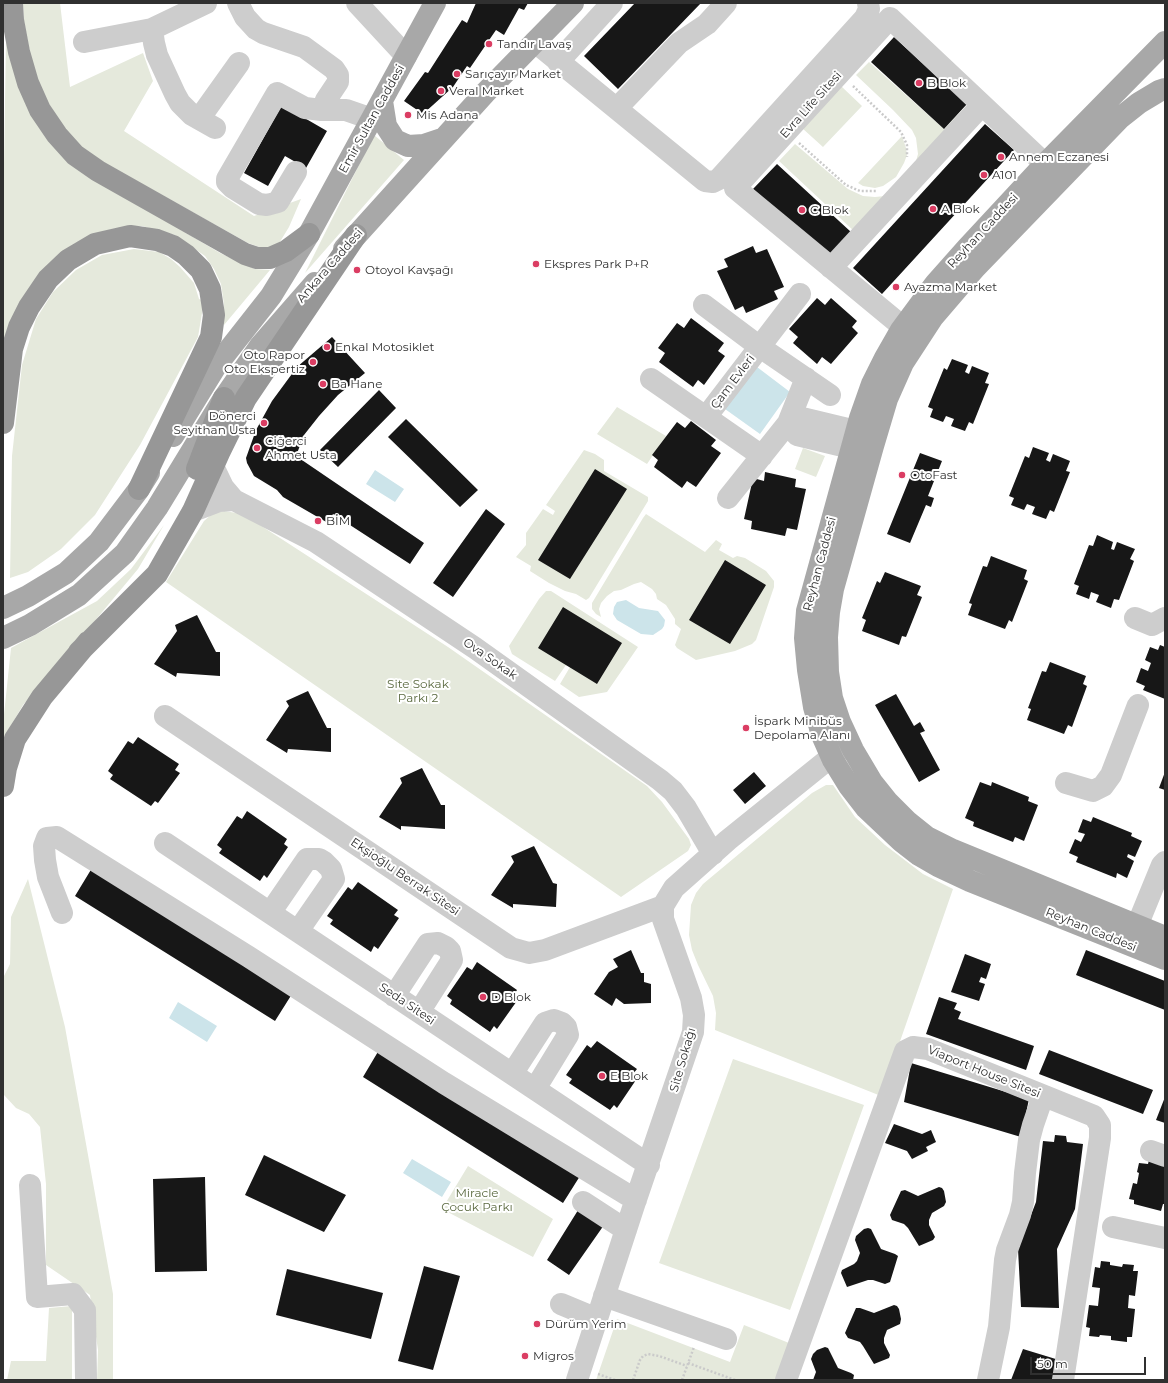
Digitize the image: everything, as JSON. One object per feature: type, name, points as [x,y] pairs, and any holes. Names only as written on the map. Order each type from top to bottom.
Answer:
[{"type":"highway","points":[[12,3],[12,20],[28,83],[40,110],[57,135],[75,155],[98,171],[245,254],[257,258],[270,258],[286,251],[309,234]]},
{"type":"highway","points":[[79,652],[157,574],[193,511],[246,398],[356,235]]},
{"type":"highway","points":[[3,423],[12,349],[19,327],[29,307],[48,279],[68,260],[95,244],[130,236],[157,240],[173,246],[186,255],[201,270],[210,289],[214,315],[211,337],[139,489]]},
{"type":"highway","points":[[3,786],[6,768],[15,739],[42,697],[157,559],[196,470],[224,398]]},
{"type":"main road","name":"Emir Sultan Caddesi","points":[[3,608],[28,596],[66,573],[99,542],[139,489],[216,366],[271,296],[309,234],[435,3]]},
{"type":"main road","name":"Ankara Caddesi","points":[[3,638],[30,625],[79,595],[125,553],[157,508],[224,398],[260,346],[356,235],[484,93],[574,3]]},
{"type":"main road","points":[[1161,46],[1154,60],[1156,69],[1165,82]]},
{"type":"main road","name":"Reyhan Caddesi","points":[[1161,46],[1045,164],[938,280],[903,327],[872,384],[858,441],[807,611],[805,638],[810,685],[822,736],[849,786],[866,808],[901,841],[919,855],[970,881],[1165,959]]},
{"type":"main road","name":"Reyhan Caddesi","points":[[1165,89],[1139,103],[1120,118],[975,268],[933,317],[903,363],[887,399],[858,441],[829,612],[827,637],[828,672],[832,698],[840,722],[872,782],[888,802],[907,821],[927,836],[953,850],[1165,937]]},
{"type":"main road","name":"Ankara Caddesi","points":[[377,110],[395,140],[408,146],[424,145],[442,139]]},
{"type":"main road","points":[[1018,900],[1026,880]]},
{"type":"street","points":[[84,42],[152,29],[206,3]]},
{"type":"street","points":[[238,3],[245,17],[256,29],[263,33],[304,47],[334,69],[338,74],[338,82],[326,100],[322,110]]},
{"type":"street","points":[[357,3],[406,56]]},
{"type":"street","points":[[558,62],[612,3]]},
{"type":"street","points":[[617,108],[679,43],[707,24],[726,3]]},
{"type":"street","points":[[535,42],[705,181],[712,182],[717,180],[865,18],[869,9],[868,3]]},
{"type":"street","name":"Evra Life Sitesi","points":[[903,327],[735,188],[890,18],[1045,164]]},
{"type":"street","points":[[152,29],[157,55],[175,94],[186,110],[207,124],[239,63]]},
{"type":"street","points":[[296,172],[278,202],[267,205],[260,204],[232,188],[228,184],[227,179],[277,93],[305,108],[322,110],[377,110]]},
{"type":"street","points":[[831,268],[982,105]]},
{"type":"street","name":"Çam Evleri","points":[[706,417],[800,294]]},
{"type":"street","name":"Çam Evleri","points":[[704,305],[760,347],[830,395]]},
{"type":"street","points":[[728,498],[788,423],[806,378]]},
{"type":"street","name":"Çam Evleri","points":[[651,379],[762,456]]},
{"type":"street","points":[[788,423],[802,418],[858,441]]},
{"type":"street","name":"Ova Sokak","points":[[213,466],[223,487],[234,500],[316,542],[475,648],[660,780],[673,791],[686,808],[713,854]]},
{"type":"street","points":[[193,511],[219,501],[234,500]]},
{"type":"street","points":[[1135,618],[1152,625],[1165,618]]},
{"type":"street","points":[[1066,783],[1093,791],[1103,786],[1111,775],[1138,705]]},
{"type":"street","name":"Ekşioğlu Berrak Sitesi","points":[[165,716],[511,948],[529,953],[545,950],[663,906]]},
{"type":"street","points":[[663,906],[674,888],[713,854],[832,756],[850,743]]},
{"type":"street","points":[[62,913],[48,877],[44,846],[47,838],[57,837],[249,956],[444,1083],[636,1200]]},
{"type":"street","name":"Seda Sitesi","points":[[166,843],[649,1165]]},
{"type":"street","points":[[270,913],[307,859],[319,859],[324,862],[331,869],[334,879],[298,931]]},
{"type":"street","points":[[1138,926],[1162,865],[1165,862]]},
{"type":"street","name":"Site Sokağı","points":[[577,1380],[693,1032],[694,1015],[691,998],[663,919],[663,906]]},
{"type":"street","points":[[394,996],[428,944],[438,943],[446,947],[450,951],[452,960],[419,1012]]},
{"type":"street","points":[[512,1074],[545,1023],[554,1020],[562,1023],[566,1027],[568,1036],[535,1089]]},
{"type":"street","name":"Viaport House Sitesi","points":[[786,1380],[905,1051],[913,1047],[928,1049],[1094,1116],[1100,1125],[1100,1138],[1062,1380]]},
{"type":"street","points":[[988,1380],[999,1327],[1005,1260],[1007,1250],[1020,1215],[1023,1202],[1025,1173],[1030,1140],[1033,1125],[1043,1096]]},
{"type":"street","points":[[30,1185],[37,1298],[73,1294],[85,1310],[86,1380]]},
{"type":"street","points":[[583,1202],[626,1230]]},
{"type":"street","points":[[1113,1227],[1165,1238]]},
{"type":"street","points":[[604,1296],[726,1340]]},
{"type":"street","points":[[562,1304],[597,1319]]},
{"type":"path","points":[[840,73],[901,132],[907,145],[907,159]]},
{"type":"path","points":[[786,132],[846,185],[853,189],[868,192],[883,189]]},
{"type":"path","points":[[682,1380],[700,1330]]},
{"type":"path","points":[[633,1380],[640,1360],[648,1354],[659,1356],[735,1380]]},
{"type":"green space","points":[[23,3],[60,3],[70,87],[143,53],[153,81],[124,131],[254,216],[301,199],[289,227],[278,245],[265,249],[248,243],[81,150],[47,104],[34,74],[24,21]]},
{"type":"green space","points":[[6,38],[80,170],[220,253],[255,269],[270,270],[224,325],[224,304],[221,284],[214,269],[205,256],[175,235],[142,226],[112,229],[87,238],[3,351]]},
{"type":"green space","points":[[869,62],[944,129],[967,105],[914,168],[918,154],[916,138],[912,130],[856,75]]},
{"type":"green space","points":[[841,86],[862,106],[823,147],[802,128]]},
{"type":"green space","points":[[374,135],[404,160],[305,273]]},
{"type":"green space","points":[[902,136],[907,155],[896,177],[883,186],[875,188],[863,186],[858,183]]},
{"type":"green space","points":[[795,144],[848,189],[863,196],[885,196],[856,233],[779,161]]},
{"type":"green space","points":[[134,249],[159,252],[171,259],[194,283],[199,299],[204,301],[198,337],[140,445],[95,515],[61,549],[28,572],[10,578],[12,456],[22,365],[36,319],[53,292],[76,270],[102,255]]},
{"type":"green space","points":[[617,407],[666,436],[647,464],[597,434]]},
{"type":"green space","points":[[803,448],[825,456],[816,477],[795,469]]},
{"type":"green space","points":[[584,450],[595,454],[604,460],[604,471],[648,497],[648,501],[589,598],[586,600],[576,594],[565,591],[549,583],[530,571],[531,566],[516,557],[526,545],[526,533],[543,509],[553,515],[555,511],[546,505]]},
{"type":"green space","name":"Site Sokak Parkı 2","points":[[224,511],[243,514],[448,647],[647,786],[662,802],[689,839],[691,845],[688,851],[621,897],[166,582],[204,521],[212,514]]},
{"type":"green space","points":[[646,514],[705,552],[716,540],[722,544],[719,550],[733,558],[737,556],[745,558],[766,571],[774,581],[774,587],[756,640],[752,644],[735,651],[696,660],[677,648],[675,645],[681,629],[675,624],[675,619],[666,605],[657,599],[656,594],[652,589],[641,582],[621,590],[614,591],[601,603],[599,609],[601,617],[596,614],[592,609],[592,603]]},
{"type":"green space","points":[[164,525],[138,569],[23,705],[9,729],[3,754],[3,724],[11,648],[97,601],[131,569]]},
{"type":"green space","points":[[546,591],[551,591],[638,647],[607,692],[579,697],[560,684],[570,667],[566,665],[555,681],[512,654],[509,646],[539,599]]},
{"type":"green space","points":[[826,785],[833,785],[855,817],[885,845],[923,874],[953,889],[881,1096],[715,1030],[716,1013],[713,996],[692,950],[689,935],[691,905],[696,893],[703,884],[812,793]]},
{"type":"green space","points":[[28,879],[65,1027],[113,1294],[113,1380],[97,1380],[98,1350],[90,1295],[46,1265],[46,1184],[40,1127],[29,1114],[16,1108],[4,1095],[4,976],[10,964],[11,917]]},
{"type":"green space","points":[[733,1059],[864,1105],[790,1310],[659,1263]]},
{"type":"green space","name":"Miracle Çocuk Parkı","points":[[468,1166],[553,1219],[533,1257],[442,1209]]},
{"type":"green space","points":[[72,1306],[72,1380],[7,1380],[11,1361],[46,1361],[49,1308]]},
{"type":"green space","points":[[617,1319],[730,1362],[744,1325],[789,1343],[775,1380],[596,1380]]},
{"type":"water","points":[[757,367],[790,392],[760,434],[725,409]]},
{"type":"water","points":[[375,470],[404,489],[395,502],[366,484]]},
{"type":"water","points":[[626,600],[639,608],[658,611],[665,620],[662,629],[653,635],[641,634],[617,620],[613,614],[614,607],[617,602]]},
{"type":"water","points":[[178,1002],[217,1026],[207,1042],[169,1018]]},
{"type":"water","points":[[412,1159],[451,1182],[442,1197],[403,1173]]},
{"type":"building","points":[[476,3],[528,3],[524,10],[519,8],[504,35],[496,30],[470,68],[467,66],[453,87],[423,114],[404,101],[425,72],[428,73],[462,20],[467,23]]},
{"type":"building","points":[[635,3],[701,3],[618,89],[584,56]]},
{"type":"building","name":"B Blok","points":[[894,37],[967,104],[944,129],[871,62]]},
{"type":"building","points":[[282,105],[327,131],[306,168],[285,156],[268,186],[244,173]]},
{"type":"building","name":"A Blok","points":[[985,124],[1014,150],[882,294],[853,268]]},
{"type":"building","name":"C Blok","points":[[777,164],[851,232],[828,257],[753,189]]},
{"type":"building","points":[[753,246],[756,253],[767,249],[784,287],[774,291],[778,299],[746,313],[743,306],[735,310],[717,271],[728,267],[724,259]]},
{"type":"building","points":[[817,298],[825,305],[831,298],[857,321],[852,327],[858,333],[831,364],[822,357],[817,364],[793,343],[798,337],[789,329]]},
{"type":"building","points":[[691,318],[724,343],[718,351],[725,356],[704,385],[698,380],[693,387],[659,362],[665,353],[658,348],[677,323],[684,328]]},
{"type":"building","points":[[332,337],[365,373],[338,395],[319,416],[304,435],[296,456],[424,543],[410,564],[333,514],[328,523],[283,497],[277,490],[254,476],[247,463],[246,458],[256,430],[272,401],[297,367]]},
{"type":"building","points":[[952,359],[968,365],[965,372],[969,374],[972,366],[989,373],[985,383],[989,384],[973,424],[969,422],[965,431],[951,426],[954,419],[946,416],[943,422],[930,417],[933,409],[928,407],[944,368],[947,370]]},
{"type":"building","points":[[379,390],[396,408],[338,467],[320,450]]},
{"type":"building","points":[[406,419],[478,490],[460,507],[388,437]]},
{"type":"building","points":[[691,421],[716,440],[711,446],[721,453],[696,487],[687,481],[682,488],[654,467],[658,460],[652,455],[677,422],[685,428]]},
{"type":"building","points":[[1033,447],[1049,453],[1046,460],[1050,462],[1053,454],[1070,461],[1066,471],[1070,472],[1054,512],[1050,510],[1046,519],[1032,514],[1035,507],[1027,504],[1024,510],[1011,505],[1014,498],[1009,496],[1025,456],[1029,458]]},
{"type":"building","points":[[920,453],[942,461],[928,496],[934,498],[931,507],[926,505],[910,543],[887,534]]},
{"type":"building","points":[[595,469],[627,489],[570,579],[538,560]]},
{"type":"building","points":[[765,472],[796,479],[795,487],[806,489],[797,530],[787,528],[785,536],[751,529],[752,521],[744,519],[753,478],[764,481]]},
{"type":"building","points":[[486,509],[505,524],[453,597],[433,583]]},
{"type":"building","points":[[1097,535],[1113,542],[1111,549],[1114,550],[1117,542],[1135,549],[1130,559],[1134,561],[1119,600],[1114,599],[1111,608],[1096,602],[1099,595],[1091,592],[1089,599],[1076,594],[1079,586],[1074,584],[1089,545],[1093,546]]},
{"type":"building","points":[[991,556],[1027,570],[1024,579],[1028,581],[1012,622],[1009,620],[1005,629],[968,615],[972,604],[969,603],[983,566],[987,567]]},
{"type":"building","points":[[725,560],[766,585],[730,644],[689,620]]},
{"type":"building","points":[[885,572],[921,586],[917,595],[922,597],[906,637],[902,636],[899,645],[862,631],[866,620],[862,618],[877,581],[880,583]]},
{"type":"building","points":[[563,607],[622,643],[597,684],[538,648]]},
{"type":"building","points":[[197,615],[216,652],[220,652],[220,676],[177,673],[176,677],[154,664],[177,631],[175,625]]},
{"type":"building","points":[[1160,645],[1165,647],[1165,699],[1143,690],[1145,686],[1136,682],[1141,668],[1148,671],[1151,663],[1145,660],[1150,647],[1158,650]]},
{"type":"building","points":[[1050,662],[1086,676],[1083,684],[1087,686],[1072,727],[1068,725],[1064,734],[1027,720],[1031,709],[1028,708],[1042,671],[1046,672]]},
{"type":"building","points":[[308,691],[327,728],[331,728],[331,752],[288,749],[287,753],[266,740],[289,706],[286,701]]},
{"type":"building","points":[[896,694],[914,726],[920,722],[925,731],[920,733],[940,770],[919,782],[875,705]]},
{"type":"building","points":[[138,737],[179,764],[175,770],[180,773],[158,803],[155,801],[151,806],[110,779],[113,775],[108,771],[128,741],[133,744]]},
{"type":"building","points":[[422,768],[441,805],[445,805],[445,829],[401,826],[401,830],[379,817],[402,783],[400,778]]},
{"type":"building","points":[[754,772],[766,786],[745,804],[733,790]]},
{"type":"building","points":[[1165,772],[1165,790],[1159,788]]},
{"type":"building","points":[[980,782],[991,786],[992,782],[1029,797],[1028,801],[1038,805],[1024,841],[1015,837],[1013,842],[973,826],[974,822],[965,818]]},
{"type":"building","points":[[247,811],[287,839],[284,844],[288,847],[267,878],[264,875],[260,881],[219,853],[222,849],[217,845],[237,816],[242,819]]},
{"type":"building","points":[[1093,817],[1132,833],[1131,836],[1142,841],[1135,857],[1128,854],[1127,857],[1134,861],[1127,878],[1117,873],[1116,878],[1076,862],[1078,857],[1069,853],[1075,839],[1081,842],[1085,834],[1078,832],[1083,819],[1091,822]]},
{"type":"building","points":[[534,846],[553,883],[557,884],[556,907],[513,904],[513,908],[491,895],[514,862],[511,856]]},
{"type":"building","points":[[92,868],[292,994],[275,1021],[75,896]]},
{"type":"building","points":[[358,882],[398,910],[394,915],[399,918],[378,949],[374,946],[371,952],[330,924],[333,920],[327,916],[348,887],[352,890]]},
{"type":"building","points":[[631,950],[641,973],[644,973],[644,982],[651,984],[651,1003],[624,1004],[616,998],[612,1006],[594,994],[609,972],[618,967],[613,959]]},
{"type":"building","points":[[1086,950],[1165,981],[1165,1010],[1076,975]]},
{"type":"building","points":[[965,954],[991,964],[986,979],[981,977],[979,982],[985,984],[979,1001],[951,992]]},
{"type":"building","name":"D Blok","points":[[477,962],[517,990],[514,995],[519,998],[497,1029],[494,1026],[490,1032],[450,1004],[452,1000],[447,996],[467,967],[472,970]]},
{"type":"building","points":[[939,997],[957,1003],[954,1009],[961,1012],[958,1019],[1034,1046],[1026,1070],[926,1034]]},
{"type":"building","name":"E Blok","points":[[597,1041],[637,1069],[633,1074],[638,1077],[617,1108],[614,1105],[610,1110],[569,1083],[572,1079],[566,1075],[587,1045],[591,1048]]},
{"type":"building","points":[[379,1050],[580,1176],[563,1203],[363,1077]]},
{"type":"building","points":[[1049,1050],[1153,1090],[1143,1114],[1039,1074]]},
{"type":"building","points":[[911,1063],[1029,1099],[1021,1137],[904,1102]]},
{"type":"building","points":[[1165,1097],[1165,1123],[1156,1120]]},
{"type":"building","points":[[894,1124],[922,1134],[931,1130],[936,1142],[926,1147],[928,1151],[912,1159],[907,1151],[885,1143]]},
{"type":"building","points":[[1055,1135],[1066,1136],[1067,1142],[1083,1144],[1075,1209],[1057,1249],[1059,1308],[1021,1307],[1018,1249],[1036,1202],[1043,1141],[1054,1142]]},
{"type":"building","points":[[264,1155],[346,1195],[324,1232],[245,1195]]},
{"type":"building","points":[[1149,1160],[1165,1164],[1165,1204],[1163,1204],[1161,1211],[1134,1204],[1134,1200],[1129,1199],[1133,1183],[1137,1184],[1139,1163],[1148,1164]]},
{"type":"building","points":[[205,1177],[207,1271],[155,1272],[153,1179]]},
{"type":"building","points":[[939,1187],[944,1191],[946,1202],[944,1206],[932,1213],[929,1220],[929,1225],[935,1237],[933,1240],[919,1246],[908,1228],[904,1224],[892,1220],[890,1215],[901,1191],[905,1190],[918,1196]]},
{"type":"building","points":[[580,1207],[604,1225],[569,1275],[547,1260]]},
{"type":"building","points":[[864,1229],[871,1229],[881,1249],[898,1256],[890,1282],[885,1284],[868,1280],[847,1287],[841,1273],[842,1270],[857,1261],[860,1253],[855,1240],[856,1236]]},
{"type":"building","points":[[1101,1261],[1110,1262],[1110,1265],[1122,1267],[1123,1264],[1134,1265],[1133,1271],[1138,1271],[1135,1296],[1129,1295],[1128,1308],[1135,1309],[1132,1337],[1127,1337],[1127,1342],[1111,1340],[1111,1336],[1089,1336],[1090,1328],[1086,1327],[1089,1305],[1098,1306],[1100,1288],[1092,1287],[1095,1267],[1100,1268]]},
{"type":"building","points":[[424,1266],[460,1276],[433,1370],[398,1361]]},
{"type":"building","points":[[287,1269],[383,1293],[371,1339],[276,1315]]},
{"type":"building","points":[[894,1305],[899,1309],[901,1319],[900,1324],[887,1330],[884,1338],[884,1343],[890,1355],[889,1358],[874,1364],[860,1342],[848,1338],[845,1333],[856,1308],[874,1313]]},
{"type":"building","points":[[825,1347],[828,1348],[838,1368],[854,1375],[853,1380],[813,1380],[816,1372],[811,1359],[817,1350]]},
{"type":"building","points":[[1023,1349],[1059,1360],[1052,1380],[1011,1380]]},
{"type":"place","name":"Tandır Lavaş","points":[[489,44]]},
{"type":"place","name":"Sarıçayır Market","points":[[457,74]]},
{"type":"place","name":"B Blok","points":[[919,83]]},
{"type":"place","name":"Veral Market","points":[[441,91]]},
{"type":"place","name":"Mis Adana","points":[[408,115]]},
{"type":"place","name":"Annem Eczanesi","points":[[1001,157]]},
{"type":"place","name":"A101","points":[[984,175]]},
{"type":"place","name":"A Blok","points":[[933,209]]},
{"type":"place","name":"C Blok","points":[[802,210]]},
{"type":"place","name":"Ekspres Park P+R","points":[[536,264]]},
{"type":"place","name":"Otoyol Kavşağı","points":[[357,270]]},
{"type":"place","name":"Ayazma Market","points":[[896,287]]},
{"type":"place","name":"Enkal Motosiklet","points":[[327,347]]},
{"type":"place","name":"Oto Rapor Oto Ekspertiz","points":[[313,362]]},
{"type":"place","name":"Ba Hane","points":[[323,384]]},
{"type":"place","name":"Dönerci Seyithan Usta","points":[[264,423]]},
{"type":"place","name":"Ciğerci Ahmet Usta","points":[[257,448]]},
{"type":"place","name":"OtoFast","points":[[902,475]]},
{"type":"place","name":"BİM","points":[[318,521]]},
{"type":"place","name":"İspark Minibüs Depolama Alanı","points":[[746,728]]},
{"type":"place","name":"D Blok","points":[[483,997]]},
{"type":"place","name":"E Blok","points":[[602,1076]]},
{"type":"place","name":"Dürüm Yerim","points":[[537,1324]]},
{"type":"place","name":"Migros","points":[[525,1356]]}]
